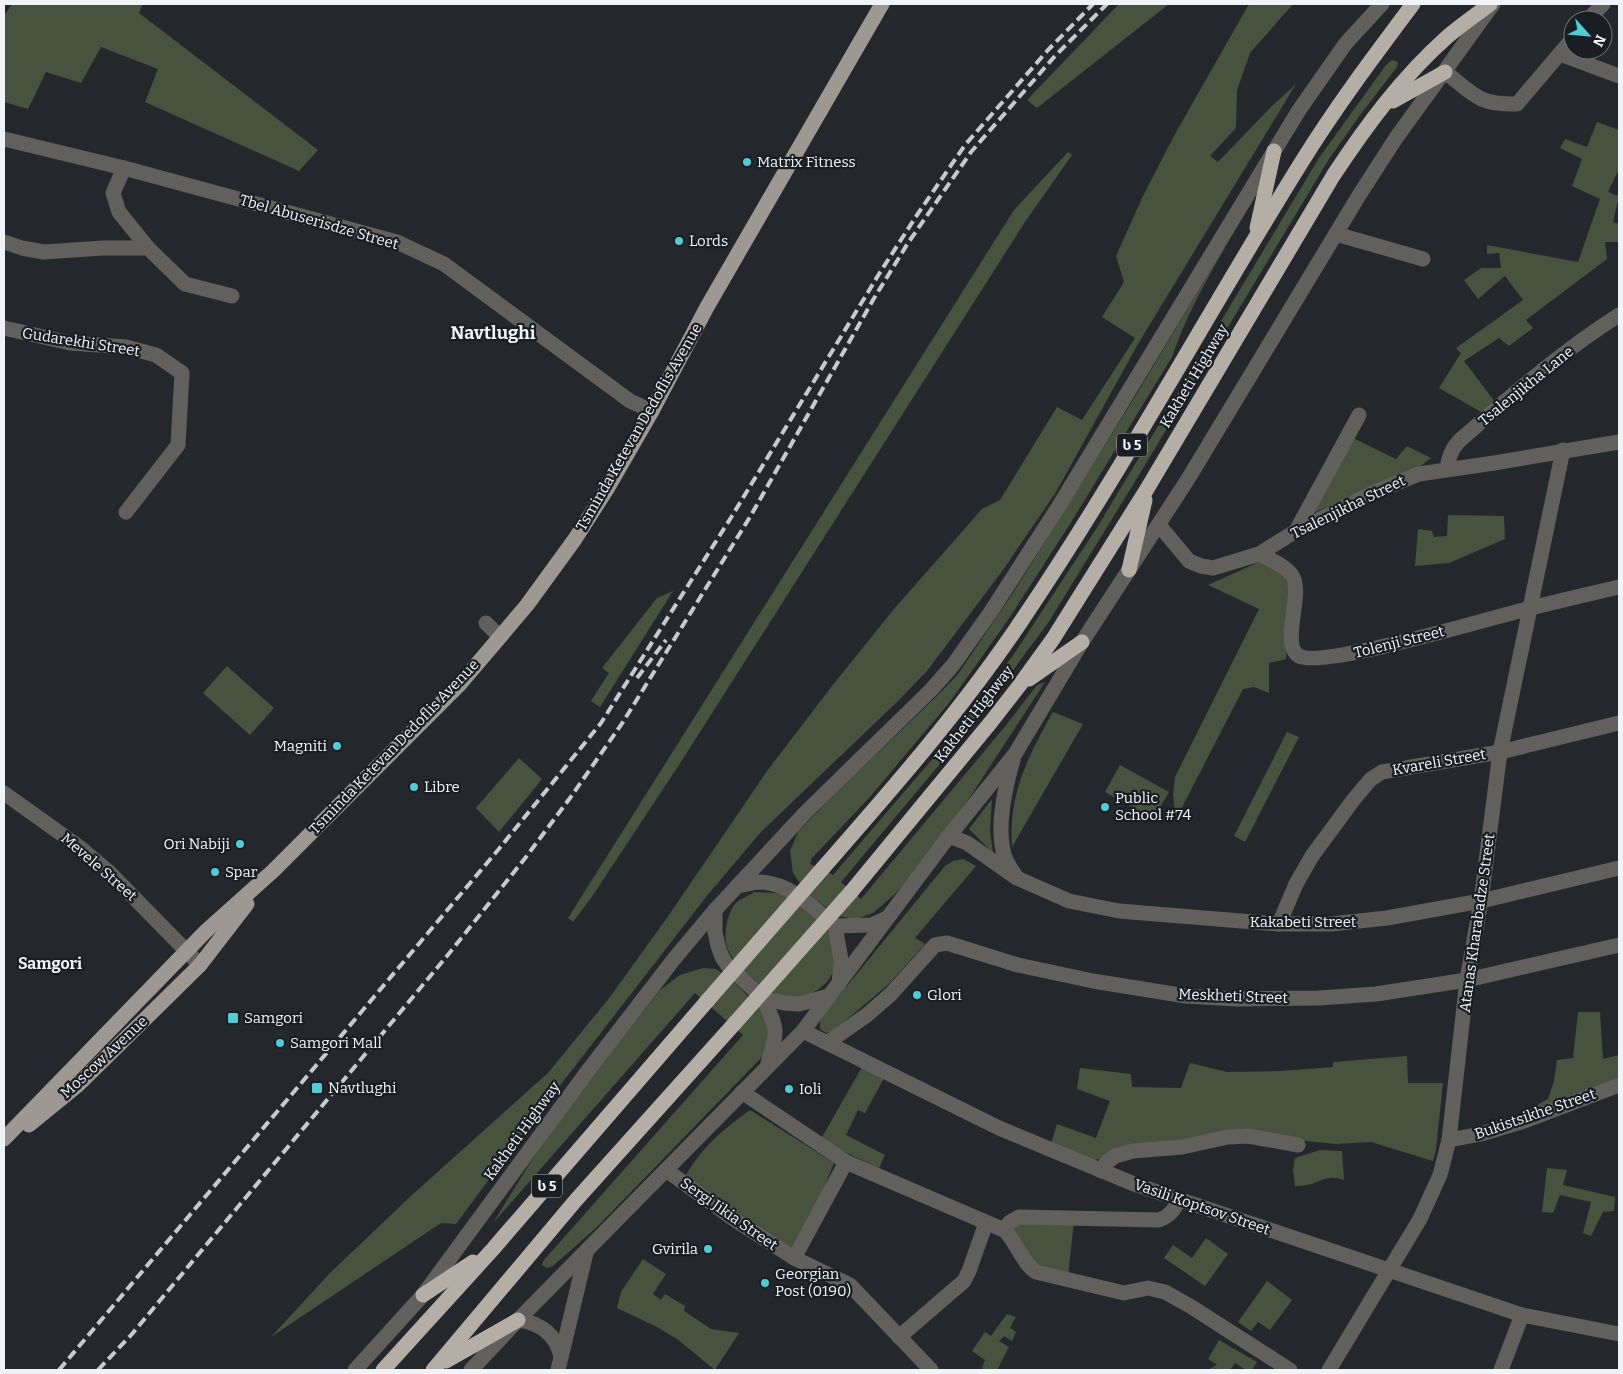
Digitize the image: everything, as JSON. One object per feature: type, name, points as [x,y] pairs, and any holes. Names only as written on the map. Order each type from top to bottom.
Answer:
[{"type":"highway","name":"Kakheti Highway","points":[[383,1370],[493,1249],[927,747],[968,695],[1022,620],[1092,512],[1301,162],[1331,117],[1413,4]]},
{"type":"highway","name":"Kakheti Highway","points":[[435,1369],[576,1200],[851,892],[943,782],[1019,686],[1082,594],[1147,489],[1328,185],[1379,110],[1410,73],[1447,37],[1491,4]]},
{"type":"highway","points":[[1379,110],[1445,72]]},
{"type":"highway","points":[[1254,242],[1274,151]]},
{"type":"highway","points":[[1129,570],[1147,489]]},
{"type":"highway","points":[[1019,686],[1082,642]]},
{"type":"highway","points":[[423,1295],[493,1249]]},
{"type":"highway","points":[[435,1369],[518,1320]]},
{"type":"main road","name":"Tsminda Ketevan Dedoflis Avenue","points":[[186,952],[206,931],[273,871],[460,684],[527,605],[575,539],[607,489],[652,411],[707,307],[882,4]]},
{"type":"main road","name":"Tsminda Ketevan Dedoflis Avenue","points":[[200,965],[273,871]]},
{"type":"main road","name":"Moscow Avenue","points":[[4,1139],[186,952]]},
{"type":"main road","name":"Moscow Avenue","points":[[4,1145],[78,1085],[200,965]]},
{"type":"street","name":"Kakheti Highway","points":[[355,1370],[423,1295],[587,1072],[674,959],[715,910],[806,812],[942,679],[970,642],[1059,506],[1322,75],[1346,43],[1382,4]]},
{"type":"street","name":"Kakheti Highway","points":[[471,1370],[802,1031],[949,836],[1015,754],[1082,642],[1159,525],[1379,164],[1491,4]]},
{"type":"street","points":[[1445,72],[1481,100],[1500,104],[1517,104],[1563,50]]},
{"type":"street","points":[[1560,54],[1619,76]]},
{"type":"street","name":"Tbel Abuserisdze Street","points":[[4,139],[124,168],[398,242],[444,264],[630,400],[652,411]]},
{"type":"street","points":[[124,168],[113,193],[119,212],[148,248],[185,284],[232,296]]},
{"type":"street","points":[[1336,234],[1423,259]]},
{"type":"street","points":[[4,242],[44,252],[103,248],[148,248]]},
{"type":"street","name":"Tsalenjikha Lane","points":[[1447,469],[1449,457],[1459,441],[1511,396],[1591,333],[1619,315]]},
{"type":"street","name":"Gudarekhi Street","points":[[4,328],[70,343],[126,347],[156,355],[182,373],[178,445],[126,512]]},
{"type":"street","points":[[1296,531],[1359,415]]},
{"type":"street","name":"Tsalenjikha Street","points":[[1159,525],[1188,561],[1213,568],[1259,554],[1296,531],[1377,490],[1420,474],[1619,442]]},
{"type":"street","name":"Atanas Kharabadze Street","points":[[1329,1370],[1420,1219],[1440,1175],[1449,1140],[1467,980],[1481,901],[1500,752],[1563,450]]},
{"type":"street","name":"Tolenji Street","points":[[1259,554],[1286,570],[1292,576],[1296,588],[1292,647],[1298,656],[1304,658],[1336,656],[1389,645],[1619,587]]},
{"type":"street","points":[[486,623],[500,637]]},
{"type":"street","name":"Kvareli Street","points":[[1278,924],[1296,884],[1312,856],[1354,799],[1371,779],[1382,772],[1500,752],[1619,723]]},
{"type":"street","points":[[1015,754],[1006,786],[1001,843],[1004,857],[1017,878]]},
{"type":"street","name":"Mevele Street","points":[[4,793],[78,846],[103,867],[200,965]]},
{"type":"street","name":"Kakabeti Street","points":[[949,836],[967,843],[1017,878],[1069,901],[1119,911],[1278,924],[1360,922],[1481,901],[1619,868]]},
{"type":"street","points":[[737,886],[759,882],[777,885],[804,900],[835,926],[841,960],[839,984]]},
{"type":"street","name":"Kakheti Highway","points":[[715,910],[715,932],[722,957],[728,966],[763,998],[774,1022],[776,1032],[775,1043],[768,1065]]},
{"type":"street","points":[[835,926],[871,925],[888,918]]},
{"type":"street","name":"Meskheti Street","points":[[827,1043],[867,1015],[891,994],[935,944],[947,943],[1018,965],[1093,981],[1186,996],[1211,998],[1318,998],[1376,994],[1467,980],[1619,944]]},
{"type":"street","points":[[763,998],[799,1004],[829,996]]},
{"type":"street","name":"Vasili Koptsov Street","points":[[802,1031],[999,1128],[1101,1171],[1179,1200],[1522,1316],[1619,1334]]},
{"type":"street","name":"Bukistsikhe Street","points":[[1449,1140],[1481,1134],[1527,1120],[1619,1085]]},
{"type":"street","points":[[742,1092],[846,1162],[1004,1230],[1012,1237],[1030,1269],[1124,1293],[1148,1288],[1165,1292],[1290,1370]]},
{"type":"street","points":[[1101,1171],[1106,1163],[1115,1156],[1133,1150],[1182,1147],[1228,1137],[1248,1136],[1298,1145]]},
{"type":"street","points":[[794,1258],[846,1162]]},
{"type":"street","name":"Sergi Jikia Street","points":[[666,1170],[735,1220],[794,1258],[850,1285],[931,1370]]},
{"type":"street","points":[[1004,1230],[1010,1222],[1019,1217],[1159,1220],[1167,1218],[1173,1212],[1179,1200]]},
{"type":"street","points":[[899,1337],[964,1281],[986,1223]]},
{"type":"street","points":[[560,1363],[586,1252]]},
{"type":"street","points":[[1501,1370],[1522,1316]]},
{"type":"street","points":[[518,1320],[531,1322],[552,1336],[558,1345],[560,1363]]},
{"type":"green space","points":[[12,4],[143,4],[139,13],[318,150],[299,171],[145,102],[158,69],[101,47],[81,83],[46,72],[28,109],[4,102],[4,16]]},
{"type":"green space","points":[[1119,4],[1169,4],[1037,108],[1027,100]]},
{"type":"green space","points":[[1249,4],[1293,4],[1250,53],[1237,90],[1236,128],[1210,156],[1218,162],[1296,84],[1138,344],[1056,492],[1003,570],[927,671],[760,833],[706,897],[521,1136],[456,1224],[441,1223],[271,1337],[330,1273],[413,1194],[548,1073],[610,997],[669,915],[767,771],[832,686],[894,609],[982,509],[1000,500],[1057,407],[1082,420],[1135,338],[1102,317],[1124,282],[1116,256],[1143,196],[1175,134]]},
{"type":"green space","points":[[1392,60],[1398,62],[1397,67],[1329,159],[1048,623],[970,728],[841,882],[861,899],[1007,724],[1037,685],[1045,682],[972,794],[917,870],[894,895],[873,913],[856,919],[838,916],[806,892],[793,873],[790,851],[798,832],[958,674],[1013,593],[1136,395],[1258,191],[1200,293],[1172,357],[1070,524],[1008,620],[949,703],[869,798],[812,858],[810,864],[833,875],[959,728],[1014,654],[1098,526],[1319,158],[1386,65]]},
{"type":"green space","points":[[1597,122],[1619,130],[1619,169],[1608,192],[1619,196],[1613,222],[1619,224],[1619,242],[1605,242],[1607,259],[1526,320],[1533,328],[1509,346],[1499,338],[1464,361],[1495,402],[1483,413],[1439,388],[1461,353],[1456,348],[1523,300],[1505,276],[1478,299],[1464,280],[1481,268],[1501,268],[1499,253],[1487,254],[1487,245],[1578,262],[1600,199],[1572,186],[1582,159],[1560,148],[1565,139],[1587,147]]},
{"type":"green space","points":[[1068,152],[1072,155],[1025,222],[679,765],[573,922],[568,918],[1014,210]]},
{"type":"green space","points":[[1353,438],[1396,459],[1407,446],[1431,458],[1414,471],[1313,513]]},
{"type":"green space","points":[[1448,515],[1504,516],[1505,539],[1449,563],[1415,566],[1418,529],[1432,531],[1434,537],[1447,536]]},
{"type":"green space","points":[[1261,561],[1280,572],[1289,586],[1286,659],[1269,663],[1269,693],[1254,687],[1243,689],[1176,819],[1173,795],[1175,777],[1259,609],[1208,585]]},
{"type":"green space","points":[[673,591],[600,707],[591,701],[609,673],[602,668],[657,598]]},
{"type":"green space","points":[[227,666],[274,708],[250,735],[203,693]]},
{"type":"green space","points":[[1053,712],[1083,724],[1012,847],[1013,810],[1022,776],[1035,744]]},
{"type":"green space","points":[[1287,732],[1299,737],[1245,842],[1234,836]]},
{"type":"green space","points":[[519,758],[542,779],[499,832],[476,808]]},
{"type":"green space","points":[[1120,765],[1169,792],[1153,819],[1105,792]]},
{"type":"green space","points":[[992,799],[990,831],[993,853],[969,829]]},
{"type":"green space","points":[[963,859],[976,866],[915,938],[925,944],[889,984],[833,1031],[826,1033],[820,1029],[820,1022],[824,1014],[945,866],[953,861]]},
{"type":"green space","points":[[754,892],[778,893],[786,896],[812,914],[826,928],[832,941],[834,955],[833,970],[827,982],[815,992],[800,998],[782,996],[753,979],[731,955],[725,937],[730,913],[737,902]]},
{"type":"green space","points":[[703,968],[716,969],[731,979],[766,1014],[772,1029],[766,1053],[598,1226],[553,1266],[547,1268],[542,1265],[544,1260],[743,1035],[695,993],[493,1223],[530,1163],[574,1100],[660,990],[680,975]]},
{"type":"green space","points":[[1578,1012],[1600,1012],[1603,1059],[1619,1055],[1619,1077],[1518,1116],[1548,1099],[1554,1081],[1557,1060],[1573,1058]]},
{"type":"green space","points":[[1407,1056],[1408,1083],[1443,1083],[1433,1161],[1371,1142],[1335,1144],[1251,1132],[1089,1161],[1051,1144],[1057,1124],[1096,1138],[1110,1101],[1077,1089],[1080,1068],[1131,1074],[1132,1087],[1181,1088],[1190,1063],[1227,1072],[1281,1071],[1333,1067],[1333,1062]]},
{"type":"green space","points":[[862,1067],[884,1078],[865,1113],[858,1110],[846,1135],[885,1155],[879,1168],[821,1139]]},
{"type":"green space","points":[[750,1110],[834,1163],[822,1192],[790,1249],[685,1177],[706,1147]]},
{"type":"green space","points":[[1320,1150],[1342,1151],[1344,1180],[1331,1178],[1312,1184],[1295,1186],[1293,1170],[1295,1158]]},
{"type":"green space","points":[[1547,1168],[1567,1170],[1563,1185],[1615,1197],[1614,1211],[1603,1212],[1591,1236],[1583,1233],[1591,1202],[1560,1195],[1553,1213],[1542,1212]]},
{"type":"green space","points":[[1074,1221],[1068,1277],[1042,1271],[1012,1233],[1017,1223]]},
{"type":"green space","points":[[1206,1238],[1228,1254],[1205,1286],[1164,1258],[1173,1245],[1192,1258]]},
{"type":"green space","points":[[643,1259],[666,1274],[653,1294],[661,1300],[665,1294],[685,1306],[684,1311],[711,1329],[739,1333],[715,1370],[677,1339],[617,1308],[621,1292]]},
{"type":"green space","points":[[1267,1281],[1292,1300],[1270,1330],[1258,1322],[1251,1331],[1238,1322]]},
{"type":"green space","points":[[1007,1314],[1016,1317],[1010,1328],[1016,1332],[1012,1341],[1004,1336],[999,1341],[1009,1347],[997,1370],[986,1370],[982,1368],[985,1360],[972,1351],[985,1332],[991,1336]]},
{"type":"green space","points":[[1219,1340],[1257,1362],[1252,1370],[1246,1370],[1235,1363],[1230,1370],[1207,1370],[1217,1365],[1208,1359]]},
{"type":"railway","points":[[59,1370],[498,850],[601,723],[732,516],[917,215],[965,145],[1048,50],[1093,4]]},
{"type":"railway","points":[[98,1370],[132,1334],[447,956],[526,857],[570,798],[623,722],[750,517],[873,300],[908,243],[971,152],[1055,56],[1107,4]]},
{"type":"railway","points":[[637,678],[666,640]]},
{"type":"place","name":"Matrix Fitness","points":[[747,162]]},
{"type":"place","name":"Lords","points":[[679,241]]},
{"type":"place","name":"Magniti","points":[[337,746]]},
{"type":"place","name":"Libre","points":[[414,787]]},
{"type":"place","name":"Public School #74","points":[[1105,807]]},
{"type":"place","name":"Ori Nabiji","points":[[240,844]]},
{"type":"place","name":"Spar","points":[[215,872]]},
{"type":"place","name":"Glori","points":[[917,995]]},
{"type":"place","name":"Samgori","points":[[233,1018]]},
{"type":"place","name":"Samgori Mall","points":[[280,1043]]},
{"type":"place","name":"Navtlughi","points":[[317,1088]]},
{"type":"place","name":"Ioli","points":[[789,1089]]},
{"type":"place","name":"Gvirila","points":[[708,1249]]},
{"type":"place","name":"Georgian Post (0190)","points":[[765,1283]]},
{"type":"district","name":"Navtlughi","points":[[493,333]]},
{"type":"district","name":"Samgori","points":[[50,963]]}]
